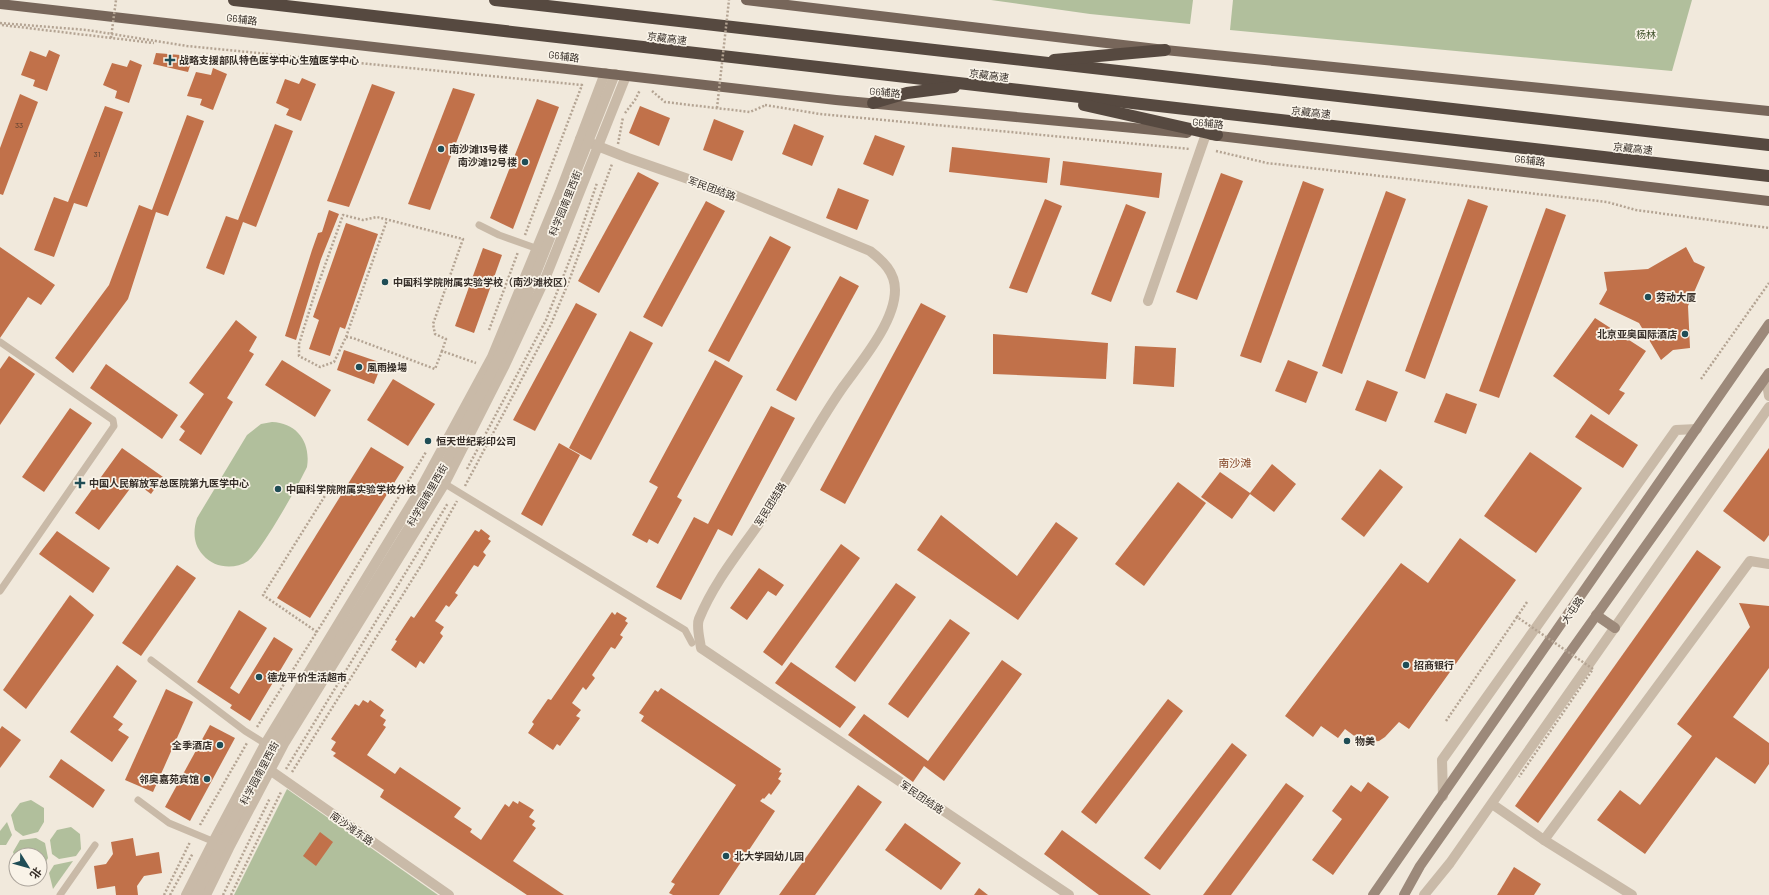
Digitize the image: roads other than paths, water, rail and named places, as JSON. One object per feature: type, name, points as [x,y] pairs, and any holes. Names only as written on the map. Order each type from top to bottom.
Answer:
[{"type":"highway","name":"京藏高速","points":[[234,0],[1769,176]]},
{"type":"highway","name":"京藏高速","points":[[495,0],[1026,62],[1769,145]]},
{"type":"highway","points":[[1026,62],[1165,50]]},
{"type":"highway","points":[[873,103],[907,93],[967,85]]},
{"type":"highway","points":[[1027,92],[1212,135]]},
{"type":"main road","points":[[746,0],[1165,50],[1769,111]]},
{"type":"main road","name":"G6辅路","points":[[0,4],[873,103],[1212,135],[1769,201]]},
{"type":"main road","name":"大屯路","points":[[1373,895],[1769,324]]},
{"type":"main road","points":[[1404,895],[1420,866],[1596,615],[1767,376]]},
{"type":"main road","points":[[1596,615],[1615,628]]},
{"type":"street","points":[[589,143],[610,74]]},
{"type":"street","points":[[589,143],[626,76]]},
{"type":"street","points":[[1148,301],[1212,135]]},
{"type":"street","name":"军民团结路","points":[[589,143],[737,196],[870,251],[884,261],[892,273],[895,289],[893,304],[878,337],[839,393],[762,518],[717,584],[698,620],[701,648],[1069,895]]},
{"type":"street","name":"科学园南里西街","points":[[196,895],[262,765],[437,479],[512,332],[546,252],[589,143]]},
{"type":"street","points":[[1767,376],[1769,396]]},
{"type":"street","points":[[1424,895],[1450,863],[1492,804],[1769,406]]},
{"type":"street","points":[[1443,796],[1442,760],[1676,430],[1697,429]]},
{"type":"street","points":[[1544,840],[1750,561],[1769,564]]},
{"type":"street","name":"南沙滩东路","points":[[262,765],[449,895]]},
{"type":"street","points":[[1492,804],[1544,840],[1632,895]]},
{"type":"street","points":[[186,895],[221,845]]},
{"type":"street","points":[[206,895],[221,845]]},
{"type":"lane","points":[[479,225],[499,235],[546,252]]},
{"type":"lane","points":[[0,342],[113,420],[114,426],[0,591]]},
{"type":"lane","points":[[437,479],[685,630],[692,643]]},
{"type":"lane","points":[[151,660],[272,748]]},
{"type":"lane","points":[[138,800],[169,823],[221,845]]},
{"type":"lane","points":[[60,895],[95,845]]},
{"type":"place","name":"战略支援部队特色医学中心生殖医学中心","points":[[170,60]]},
{"type":"place","name":"南沙滩13号楼","points":[[441,149]]},
{"type":"place","name":"南沙滩12号楼","points":[[525,162]]},
{"type":"place","name":"中国科学院附属实验学校（南沙滩校区）","points":[[385,282]]},
{"type":"place","name":"劳动大厦","points":[[1648,297]]},
{"type":"place","name":"北京亚奥国际酒店","points":[[1685,334]]},
{"type":"place","name":"風雨操場","points":[[359,367]]},
{"type":"place","name":"恒天世纪彩印公司","points":[[428,441]]},
{"type":"place","name":"中国人民解放军总医院第九医学中心","points":[[80,483]]},
{"type":"place","name":"中国科学院附属实验学校分校","points":[[278,489]]},
{"type":"place","name":"招商银行","points":[[1406,665]]},
{"type":"place","name":"德龙平价生活超市","points":[[259,677]]},
{"type":"place","name":"物美","points":[[1347,741]]},
{"type":"place","name":"全季酒店","points":[[220,745]]},
{"type":"place","name":"邻奥嘉苑宾馆","points":[[207,779]]},
{"type":"place","name":"北大学园幼儿园","points":[[726,856]]},
{"type":"district","name":"南沙滩","points":[[1235,462]]},
{"type":"park label","name":"杨林","points":[[1646,34]]}]
